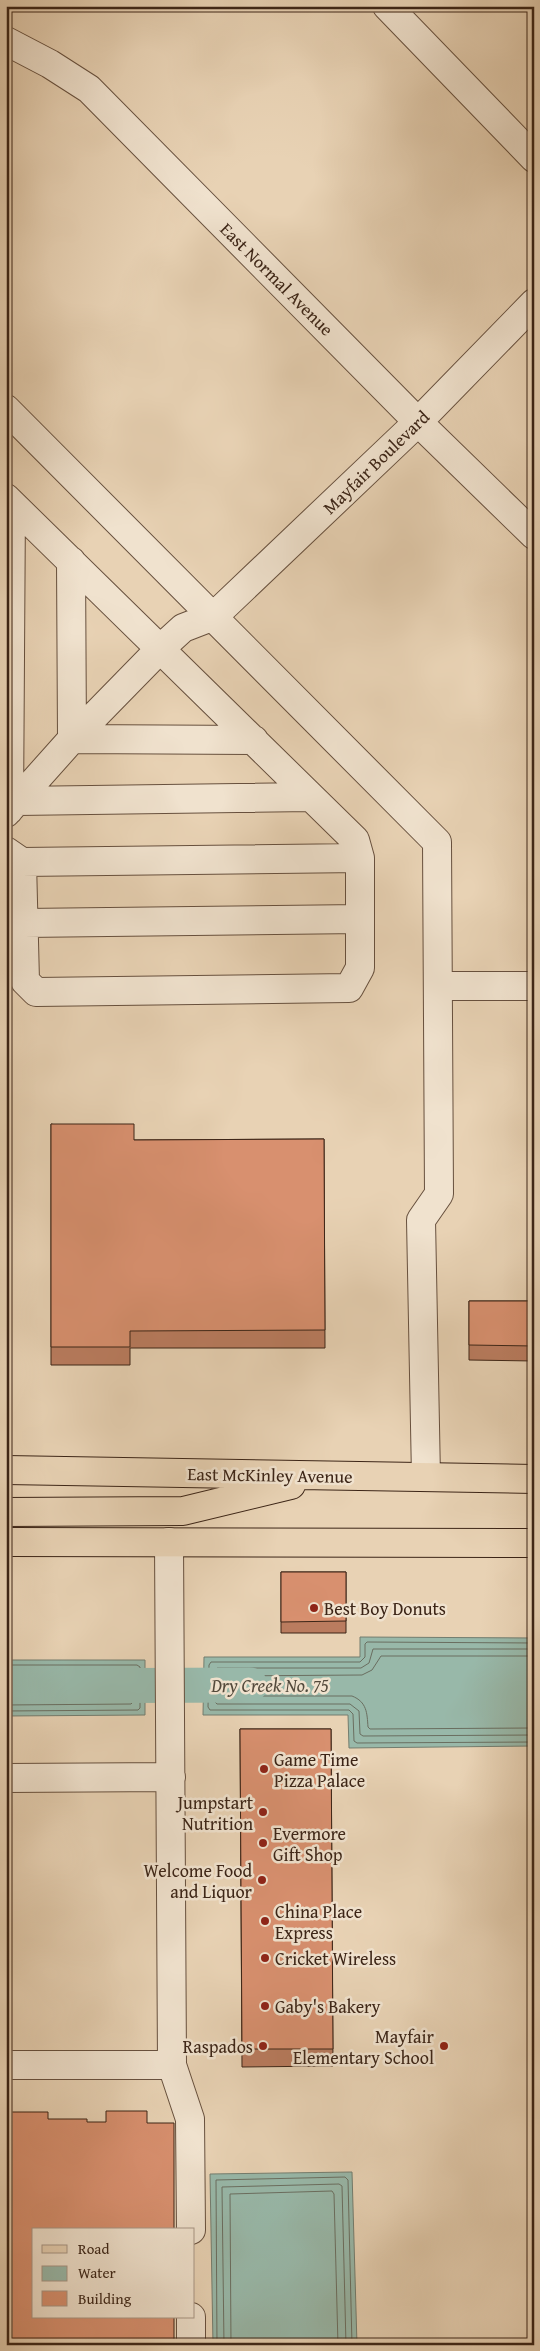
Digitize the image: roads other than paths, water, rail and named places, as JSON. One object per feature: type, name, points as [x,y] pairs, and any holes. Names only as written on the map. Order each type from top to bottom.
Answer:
[{"type":"main road","name":"East McKinley Avenue","points":[[6,1470],[534,1479]]},
{"type":"main road","points":[[6,1512],[183,1511],[329,1476]]},
{"type":"main road","points":[[6,1542],[534,1543]]},
{"type":"street","points":[[387,6],[534,158]]},
{"type":"street","name":"East Normal Avenue","points":[[6,41],[50,64],[89,89],[418,422],[534,535]]},
{"type":"street","name":"Mayfair Boulevard","points":[[214,616],[418,422],[534,303]]},
{"type":"street","points":[[6,409],[437,842],[439,1194],[421,1220],[426,1477]]},
{"type":"street","points":[[9,501],[355,840],[360,858],[360,968],[349,988],[36,992],[26,981],[24,923],[14,857],[360,858]]},
{"type":"street","points":[[9,501],[11,808]]},
{"type":"street","points":[[71,561],[72,739]]},
{"type":"street","points":[[11,808],[72,739],[160,649],[183,628],[214,616]]},
{"type":"street","points":[[72,739],[254,740]]},
{"type":"street","points":[[11,808],[311,797]]},
{"type":"street","points":[[24,923],[360,918]]},
{"type":"street","points":[[439,986],[534,986]]},
{"type":"street","points":[[169,1542],[172,2065],[190,2119],[191,2228]]},
{"type":"street","points":[[6,1778],[171,1777]]},
{"type":"street","points":[[6,2065],[172,2065]]},
{"type":"street","points":[[191,2318],[191,2345]]},
{"type":"water","points":[[360,1637],[534,1638],[534,1746],[349,1748],[348,1715],[203,1715],[204,1657],[360,1657]]},
{"type":"water","points":[[6,1660],[145,1660],[145,1715],[6,1716]]},
{"type":"water","points":[[352,2172],[357,2345],[213,2345],[210,2174]]},
{"type":"waterway","name":"Dry Creek No. 75","points":[[6,1686],[250,1685]]},
{"type":"place","name":"Best Boy Donuts","points":[[314,1608]]},
{"type":"place","name":"Game Time Pizza Palace","points":[[264,1769]]},
{"type":"place","name":"Jumpstart Nutrition","points":[[263,1812]]},
{"type":"place","name":"Evermore Gift Shop","points":[[263,1843]]},
{"type":"place","name":"Welcome Food and Liquor","points":[[262,1880]]},
{"type":"place","name":"China Place Express","points":[[265,1921]]},
{"type":"place","name":"Cricket Wireless","points":[[265,1958]]},
{"type":"place","name":"Gaby's Bakery","points":[[265,2006]]},
{"type":"place","name":"Raspados","points":[[263,2046]]},
{"type":"place","name":"Mayfair Elementary School","points":[[444,2046]]}]
